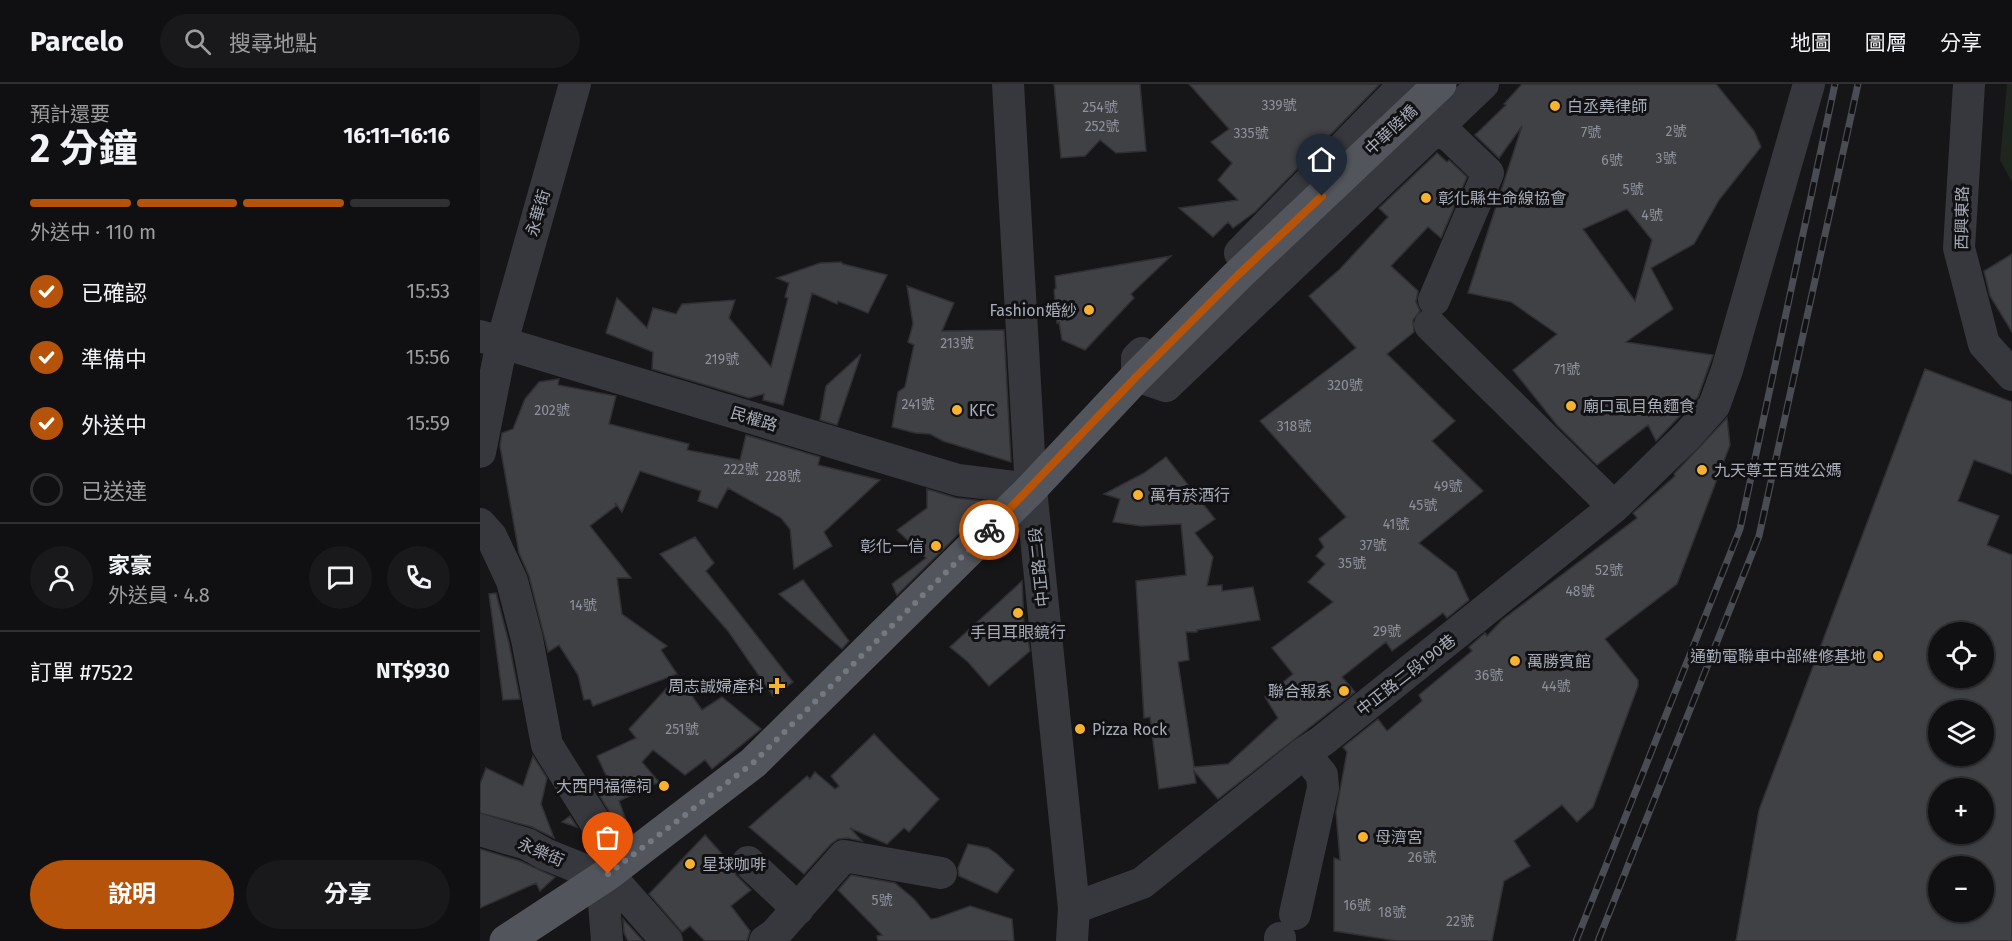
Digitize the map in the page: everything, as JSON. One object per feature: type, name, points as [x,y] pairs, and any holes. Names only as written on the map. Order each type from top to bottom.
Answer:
[{"type":"main road","name":"中華陸橋","points":[[507,941],[605,876],[753,763],[1031,489],[1137,376],[1237,276],[1440,84]]},
{"type":"street","name":"永華街","points":[[480,452],[491,339],[574,84]]},
{"type":"street","name":"中正路二段","points":[[1008,84],[1031,489],[1074,908],[1072,941]]},
{"type":"street","points":[[1405,84],[1137,358],[1137,376],[1166,386],[1483,84]]},
{"type":"street","name":"中正路二段190巷","points":[[1074,908],[1143,884],[1614,507],[1686,437],[1714,406],[1727,370],[1809,84]]},
{"type":"street","name":"西興東路","points":[[1969,84],[1959,248],[1984,344],[2012,375]]},
{"type":"street","points":[[1439,126],[1488,173],[1432,312],[1614,507]]},
{"type":"street","name":"民權路","points":[[491,339],[958,480],[1031,489]]},
{"type":"street","points":[[480,524],[491,536],[512,581],[527,639],[547,745],[605,838],[607,941]]},
{"type":"street","points":[[1285,931],[1323,788],[1322,775],[1304,753]]},
{"type":"street","name":"永樂街","points":[[480,830],[527,844],[544,854],[605,876]]},
{"type":"street","points":[[765,941],[775,934],[844,856],[941,873]]},
{"type":"street","points":[[748,862],[798,909]]},
{"type":"street","points":[[605,876],[667,941]]},
{"type":"shaded area","points":[[2007,84],[2012,84],[2012,182],[2000,160]]},
{"type":"building","points":[[1054,84],[1140,84],[1146,151],[1116,153],[1100,140],[1085,156],[1061,158]]},
{"type":"building","points":[[1189,84],[1380,84],[1255,212],[1233,228],[1228,222],[1213,237],[1179,208],[1238,200],[1218,180],[1232,163],[1211,142],[1229,129]]},
{"type":"building","points":[[1522,84],[1716,84],[1754,131],[1761,147],[1719,200],[1694,244],[1651,268],[1673,309],[1626,342],[1713,355],[1698,397],[1656,441],[1648,425],[1597,465],[1557,425],[1513,370],[1557,334],[1511,302],[1468,293],[1522,126],[1499,158],[1475,135],[1506,105],[1504,104]],"holes":[[[1627,209],[1652,240],[1635,301],[1583,229]]]},
{"type":"building","points":[[1437,153],[1447,162],[1449,160],[1467,177],[1441,238],[1428,227],[1391,266],[1418,291],[1416,302],[1420,311],[1413,320],[1414,332],[1387,354],[1455,421],[1432,441],[1483,491],[1419,543],[1456,572],[1469,600],[1447,618],[1443,613],[1392,651],[1386,642],[1342,677],[1355,692],[1218,799],[1194,771],[1196,783],[1159,789],[1150,717],[1144,718],[1136,581],[1186,575],[1181,524],[1141,526],[1113,522],[1120,499],[1104,494],[1144,473],[1166,457],[1215,519],[1195,533],[1213,557],[1207,586],[1222,585],[1222,591],[1253,587],[1260,620],[1186,632],[1189,660],[1178,662],[1194,767],[1228,764],[1278,718],[1265,697],[1293,674],[1272,648],[1333,602],[1308,582],[1325,564],[1316,556],[1324,547],[1319,539],[1346,517],[1260,421],[1356,348],[1309,296],[1340,269],[1388,217],[1379,208]]},
{"type":"building","points":[[2012,254],[2012,332],[1990,296],[1984,271]]},
{"type":"building","name":"Fashion婚紗","points":[[1171,256],[1131,294],[1134,298],[1085,350],[1062,340],[1059,322],[1057,323],[1055,276]]},
{"type":"building","points":[[841,262],[887,275],[868,313],[838,301],[837,304],[812,293],[783,405],[763,400],[764,394],[749,398],[652,369],[653,352],[606,333],[617,298],[647,328],[653,308],[676,314],[682,304],[735,300],[729,318],[771,367],[788,298],[785,297],[789,283],[777,278],[820,263]]},
{"type":"building","name":"KFC","points":[[907,286],[954,303],[942,331],[1004,330],[1011,462],[943,441],[930,434],[892,427],[898,392],[905,387],[914,345],[908,342],[913,324]]},
{"type":"building","points":[[861,354],[837,425],[820,420],[826,386]]},
{"type":"building","name":"通勤電聯車中部維修基地","points":[[1925,369],[2012,402],[2012,474],[1974,460],[1958,501],[1999,516],[1987,545],[2012,555],[2012,941],[1736,941],[1759,810]]},
{"type":"building","points":[[559,379],[558,385],[616,396],[609,424],[689,444],[687,450],[740,460],[746,435],[820,457],[818,465],[880,480],[824,532],[832,546],[794,569],[790,529],[781,518],[728,488],[717,508],[698,501],[701,491],[640,471],[622,512],[615,503],[616,506],[590,526],[631,578],[617,578],[622,614],[667,646],[661,650],[677,674],[593,706],[590,699],[584,700],[578,675],[559,645],[548,652],[529,576],[519,553],[500,446],[502,433],[513,429],[525,399],[539,382]]},
{"type":"building","points":[[1727,418],[1730,445],[1677,584],[1605,639],[1638,680],[1638,686],[1593,807],[1577,822],[1562,805],[1514,841],[1530,866],[1504,881],[1492,941],[1397,941],[1334,931],[1334,858],[1340,860],[1336,812],[1347,752],[1343,747],[1378,719],[1387,731],[1422,701],[1419,695],[1472,651],[1469,647],[1485,633],[1487,636],[1502,620],[1637,518],[1633,513],[1675,476],[1674,474]]},
{"type":"building","points":[[927,489],[956,498],[984,501],[985,508],[897,595],[892,584],[926,558],[897,530],[927,508]]},
{"type":"building","points":[[695,537],[714,563],[706,571],[793,682],[773,696],[728,631],[660,554]]},
{"type":"building","points":[[803,580],[849,641],[842,649],[779,594]]},
{"type":"building","points":[[1022,581],[1024,625],[1020,630],[1028,639],[1030,651],[989,686],[968,662],[950,647]]},
{"type":"building","points":[[496,593],[520,699],[503,700],[489,594]]},
{"type":"building","points":[[678,676],[702,710],[722,697],[761,729],[712,769],[705,760],[685,775],[653,750],[642,762],[659,782],[619,801],[626,820],[617,824],[599,795],[611,786],[597,756],[636,738],[629,729]]},
{"type":"building","points":[[874,734],[939,799],[909,832],[904,828],[887,844],[850,828],[862,841],[838,839],[804,874],[749,827],[807,776],[810,779],[815,772],[835,789],[839,786],[831,776]]},
{"type":"building","points":[[533,756],[547,778],[541,804],[554,838],[532,827],[480,813],[480,784],[486,768],[523,786]]},
{"type":"building","points":[[570,816],[577,827],[562,822]]},
{"type":"building","points":[[705,835],[731,864],[736,875],[751,890],[731,906],[750,931],[747,941],[705,941],[690,926],[682,932],[649,894]]},
{"type":"building","points":[[968,844],[988,848],[1014,870],[997,893],[959,876],[958,868]]},
{"type":"building","points":[[480,849],[520,861],[555,877],[540,891],[536,883],[480,908]]},
{"type":"building","points":[[851,875],[895,883],[914,899],[931,919],[970,906],[1012,919],[1014,941],[878,941],[877,936],[882,935],[838,890]]},
{"type":"building","points":[[623,919],[643,941],[628,941],[624,933]]},
{"type":"railway","points":[[1576,941],[1740,529],[1835,84]]},
{"type":"railway","points":[[1598,941],[1759,536],[1858,84]]},
{"type":"way so far","points":[[608,874],[753,763],[989,530]]},
{"type":"place","name":"白丞堯律師","points":[[1555,106]]},
{"type":"place","name":"彰化縣生命線協會","points":[[1426,198]]},
{"type":"place","name":"Fashion婚紗","points":[[1089,310]]},
{"type":"place","name":"廟口虱目魚麵食","points":[[1571,406]]},
{"type":"place","name":"KFC","points":[[957,410]]},
{"type":"place","name":"九天尊王百姓公媽","points":[[1702,470]]},
{"type":"place","name":"萬有菸酒行","points":[[1138,495]]},
{"type":"place","name":"彰化一信","points":[[936,546]]},
{"type":"place","name":"手目耳眼鏡行","points":[[1018,613]]},
{"type":"place","name":"通勤電聯車中部維修基地","points":[[1878,656]]},
{"type":"place","name":"萬勝賓館","points":[[1515,661]]},
{"type":"place","name":"周志誠婦產科","points":[[777,686]]},
{"type":"place","name":"聯合報系","points":[[1344,691]]},
{"type":"place","name":"Pizza Rock","points":[[1080,729]]},
{"type":"place","name":"大西門福德祠","points":[[664,786]]},
{"type":"place","name":"母濟宮","points":[[1363,837]]},
{"type":"place","name":"星球咖啡","points":[[690,864]]},
{"type":"route","points":[[989,530],[1031,489],[1137,376],[1237,276],[1322,196]]}]
